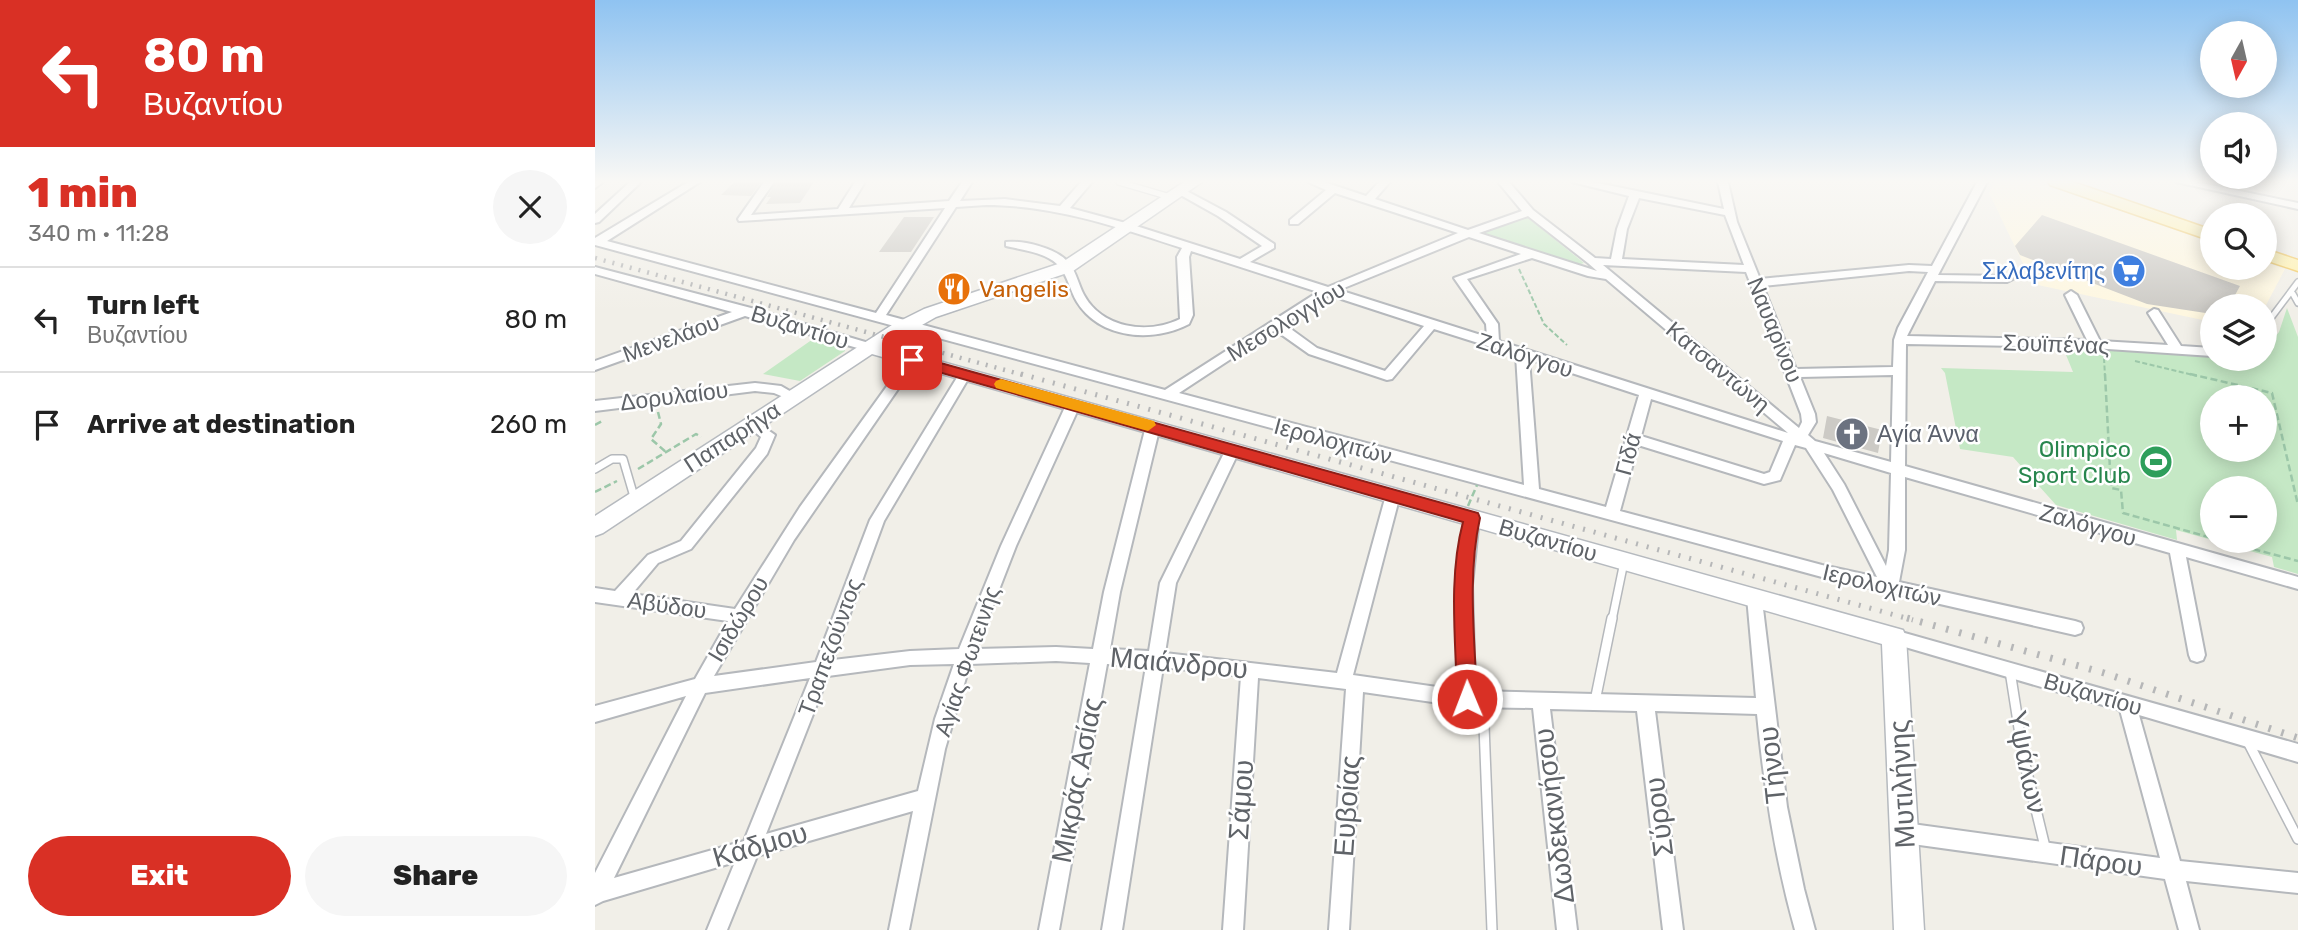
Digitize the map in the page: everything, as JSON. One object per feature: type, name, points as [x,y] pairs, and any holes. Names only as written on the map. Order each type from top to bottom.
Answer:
[{"type":"main road","points":[[2181,225],[2200,232]]},
{"type":"main road","points":[[2277,245],[2298,252]]},
{"type":"main road","points":[[2277,258],[2298,266]]},
{"type":"street","points":[[597,242],[624,225]]},
{"type":"street","points":[[880,316],[940,225]]},
{"type":"street","points":[[1239,225],[1270,246],[1241,263]]},
{"type":"street","points":[[1446,225],[1592,274],[1611,276]]},
{"type":"street","name":"Μεσολογγίου","points":[[1165,396],[1328,291],[1491,225]]},
{"type":"street","name":"Κατσαντώνη","points":[[1546,225],[1611,276],[1823,461],[1891,588]]},
{"type":"street","points":[[1616,262],[1623,225]]},
{"type":"street","name":"Ναυαρίνου","points":[[1632,438],[1764,479],[1773,477],[1778,472],[1801,440],[1809,422],[1793,373],[1735,225]]},
{"type":"street","points":[[1891,588],[1897,550],[1900,340],[1959,225]]},
{"type":"street","points":[[1067,267],[1129,226]]},
{"type":"street","name":"Ζαλόγγου","points":[[1129,226],[1493,345],[1898,471],[2298,583]]},
{"type":"street","name":"Ιερολοχιτών","points":[[597,242],[880,316],[1165,396],[1611,515],[1891,588],[2075,628]]},
{"type":"street","points":[[1010,244],[1052,256],[1067,267],[1078,294],[1107,327],[1130,330],[1167,328],[1181,324],[1187,318],[1183,257],[1188,246]]},
{"type":"street","points":[[1493,345],[1492,324],[1460,278],[1532,254]]},
{"type":"street","points":[[1592,261],[1751,269]]},
{"type":"street","name":"Παπαρήγα","points":[[595,527],[905,325],[939,309],[1067,267]]},
{"type":"street","points":[[1758,283],[1902,269],[2007,279]]},
{"type":"street","name":"Βυζαντίου","points":[[595,270],[1393,495],[1470,512],[1624,561],[2298,753]]},
{"type":"street","points":[[2071,295],[2096,345]]},
{"type":"street","name":"Μενελάου","points":[[595,366],[747,311]]},
{"type":"street","points":[[2154,313],[2177,350]]},
{"type":"street","points":[[1275,324],[1313,351],[1387,376],[1431,325]]},
{"type":"street","name":"Σουϊπένας","points":[[1900,340],[2096,345],[2200,351]]},
{"type":"street","points":[[1522,354],[1532,494]]},
{"type":"street","name":"Ισιδώρου","points":[[595,894],[698,686],[739,616],[773,560],[912,360]]},
{"type":"street","points":[[1793,373],[1899,371]]},
{"type":"street","name":"Τραπεζούντος","points":[[717,930],[822,669],[881,513],[965,374]]},
{"type":"street","name":"Δορυλαίου","points":[[599,411],[755,387],[776,389],[793,397]]},
{"type":"street","name":"Γιδά","points":[[1611,515],[1646,393]]},
{"type":"street","name":"Αγίας Φωτεινής","points":[[899,930],[940,736],[966,656],[1009,546],[1073,405]]},
{"type":"street","points":[[619,598],[653,559],[686,545],[762,450],[768,435],[752,424]]},
{"type":"street","name":"Μικράς Ασίας","points":[[1049,930],[1112,592],[1153,426]]},
{"type":"street","points":[[1112,930],[1168,583],[1233,449]]},
{"type":"street","name":"Ευβοίας","points":[[1339,930],[1349,682],[1393,495]]},
{"type":"street","points":[[1470,512],[1464,583],[1475,699]]},
{"type":"street","points":[[2177,550],[2197,655]]},
{"type":"street","name":"Αβύδου","points":[[595,595],[739,616]]},
{"type":"street","name":"Τήνου","points":[[1755,597],[1776,803],[1791,886],[1805,930]]},
{"type":"street","name":"Μυτιλήνης","points":[[1894,637],[1909,930]]},
{"type":"street","name":"Μαιάνδρου","points":[[595,714],[698,686],[910,658],[966,656],[1101,656],[1156,659],[1475,699],[1766,706]]},
{"type":"street","name":"Σάμου","points":[[1233,930],[1250,670]]},
{"type":"street","name":"Δωδεκανήσου","points":[[1541,702],[1567,930]]},
{"type":"street","points":[[2127,703],[2189,930]]},
{"type":"street","name":"Σύρου","points":[[1645,705],[1673,930]]},
{"type":"street","name":"Κάδμου","points":[[595,894],[926,798]]},
{"type":"street","name":"Πάρου","points":[[1905,832],[2172,870],[2298,883]]},
{"type":"lane","points":[[2277,304],[2293,293],[2298,282]]},
{"type":"lane","points":[[2293,293],[2298,303]]},
{"type":"lane","points":[[595,469],[612,459],[620,458],[624,461],[635,501]]},
{"type":"lane","points":[[1595,703],[1624,561]]},
{"type":"lane","name":"Υψάλων","points":[[2010,670],[2024,760],[2047,853]]},
{"type":"lane","points":[[1475,699],[1492,930]]},
{"type":"lane","points":[[2246,737],[2298,839]]},
{"type":"path","points":[[1515,260],[1544,324],[1567,345]]},
{"type":"path","points":[[2111,355],[2104,354],[2111,488],[2121,490],[2123,513],[2200,535]]},
{"type":"path","points":[[2125,358],[2272,393],[2298,505]]},
{"type":"path","points":[[657,409],[660,424],[651,439],[666,452]]},
{"type":"path","points":[[595,418],[599,411]]},
{"type":"path","points":[[595,492],[696,434]]},
{"type":"path","points":[[595,481],[605,488]]},
{"type":"path","points":[[1470,512],[1477,485]]},
{"type":"path","points":[[2268,553],[2298,561]]},
{"type":"shaded area","name":"Σκλαβενίτης","points":[[2005,225],[2162,225],[2200,239],[2200,280],[2277,280],[2277,266],[2285,269],[2272,294],[2200,294],[2200,319],[2033,284]]},
{"type":"green space","points":[[1503,225],[1537,225],[1584,263],[1578,265],[1482,233]]},
{"type":"green space","name":"Olimpico Sport Club","points":[[2287,308],[2298,337],[2298,574],[2274,567],[2272,557],[2257,553],[2277,553],[2277,476],[2200,476],[2200,537],[2176,530],[2177,540],[2056,505],[2013,457],[1960,449],[1945,373],[1941,368],[2073,372],[2064,350],[2081,351],[2079,348],[2200,355],[2200,371],[2277,371],[2277,334]]},
{"type":"green space","points":[[813,339],[845,351],[800,381],[763,374]]},
{"type":"building","points":[[898,225],[928,225],[911,252],[879,252]]},
{"type":"building","name":"Σκλαβενίτης","points":[[2033,225],[2071,225],[2200,272],[2200,280],[2223,280],[2240,286],[2236,294],[2200,294],[2200,312],[2147,304],[2020,255],[2015,246]]},
{"type":"building","name":"Αγία Άννα","points":[[1827,416],[1882,430],[1878,453],[1823,438]]},
{"type":"railway","points":[[595,258],[1027,376]]},
{"type":"railway","points":[[1021,374],[1913,620]]},
{"type":"railway","points":[[1907,618],[2104,673],[2298,738]]},
{"type":"slow traffic","points":[[1001,384],[1148,425]]},
{"type":"place","name":"Σκλαβενίτης","points":[[2129,271]]},
{"type":"place","name":"Vangelis","points":[[954,289]]},
{"type":"place","name":"Αγία Άννα","points":[[1852,434]]},
{"type":"place","name":"Olimpico Sport Club","points":[[2156,462]]},
{"type":"route","points":[[912,360],[1472,518],[1467,540],[1464,583],[1467,699]]}]
